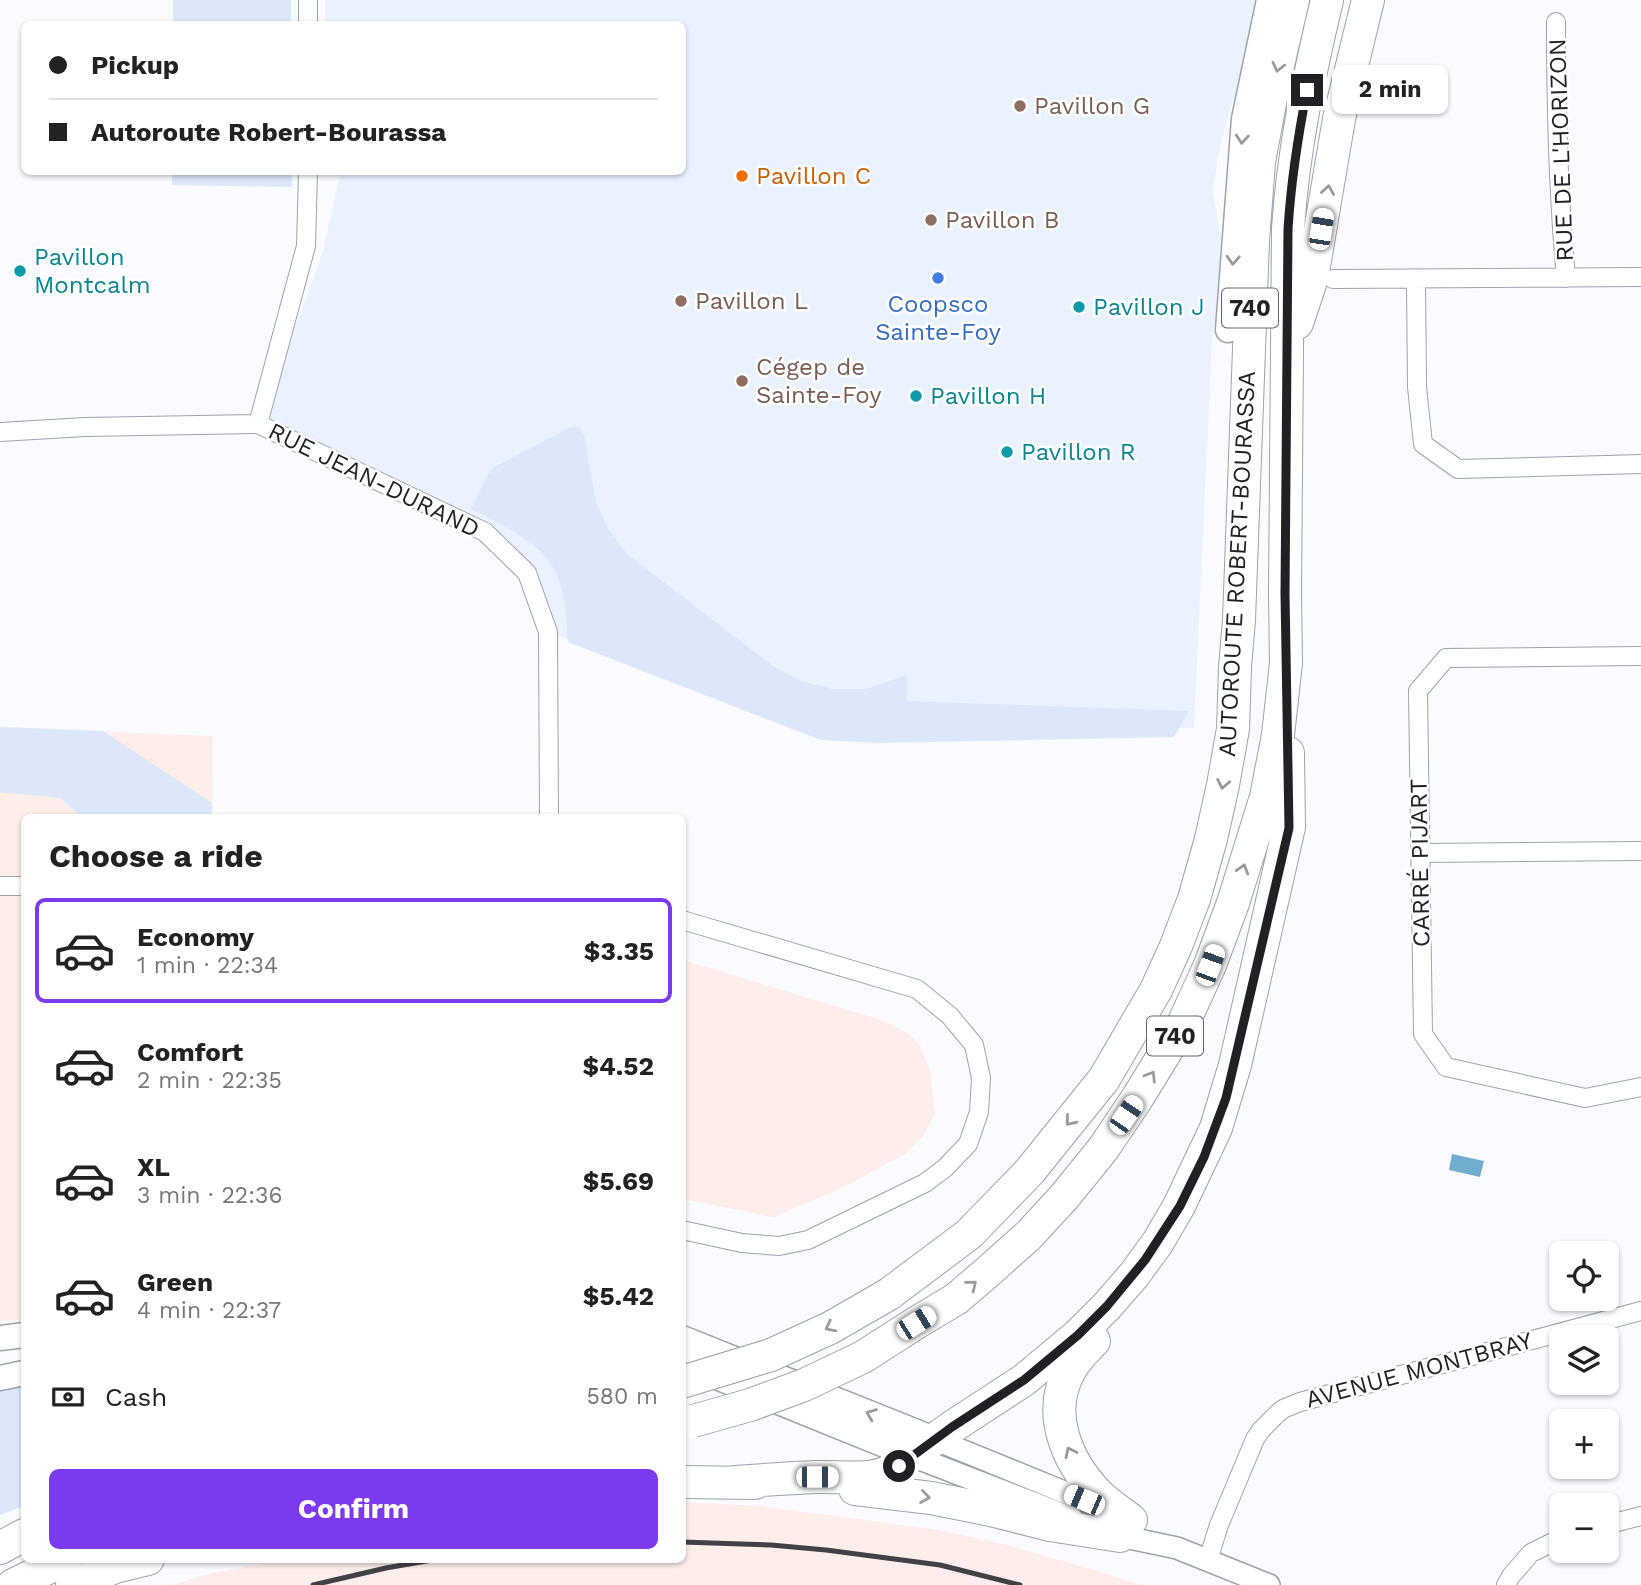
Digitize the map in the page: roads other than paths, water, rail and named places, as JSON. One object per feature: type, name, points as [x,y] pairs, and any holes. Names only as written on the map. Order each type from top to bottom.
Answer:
[{"type":"highway","name":"AUTOROUTE ROBERT-BOURASSA","points":[[686,1381],[771,1355],[830,1328],[889,1294],[968,1234],[1030,1171],[1104,1079],[1156,990],[1176,946],[1194,899],[1211,839],[1233,729],[1253,241],[1259,162],[1293,0]]},
{"type":"highway","name":"AUTOROUTE ROBERT-BOURASSA","points":[[688,1422],[750,1405],[804,1385],[863,1357],[956,1298],[992,1269],[1029,1235],[1064,1197],[1102,1149],[1131,1108],[1184,1022],[1210,965],[1233,903],[1266,797],[1278,735],[1286,663],[1288,229],[1303,111],[1327,0]]},
{"type":"highway","points":[[1288,351],[1312,278],[1339,119],[1368,0]]},
{"type":"highway","points":[[1228,330],[1228,491],[1239,620]]},
{"type":"highway","points":[[1126,1528],[1083,1475],[1071,1455],[1059,1417],[1061,1393],[1075,1362],[1117,1315],[1155,1266],[1204,1157],[1226,1098],[1289,828],[1286,663]]},
{"type":"highway","points":[[686,1482],[885,1474],[1024,1380],[1078,1335],[1134,1275],[1180,1206]]},
{"type":"highway","points":[[735,1482],[904,1494],[991,1510],[1050,1525],[1126,1528]]},
{"type":"highway","points":[[0,1530],[21,1522]]},
{"type":"highway","points":[[0,1548],[21,1537]]},
{"type":"highway","points":[[13,1585],[58,1563]]},
{"type":"highway","points":[[72,1585],[132,1563]]},
{"type":"main road","points":[[1228,330],[1244,119],[1269,0]]},
{"type":"main road","points":[[0,1338],[21,1335]]},
{"type":"main road","points":[[686,1340],[923,1448]]},
{"type":"main road","points":[[686,1364],[923,1448]]},
{"type":"main road","points":[[0,1378],[21,1374]]},
{"type":"street","points":[[308,0],[308,21]]},
{"type":"street","name":"RUE DE L'HORIZON","points":[[1556,22],[1556,90],[1566,278]]},
{"type":"street","points":[[258,424],[306,246],[308,175]]},
{"type":"street","points":[[1333,279],[1641,277]]},
{"type":"street","points":[[1416,280],[1418,387],[1423,444],[1458,469],[1641,464]]},
{"type":"street","name":"RUE JEAN-DURAND","points":[[0,432],[85,427],[258,424],[485,533],[527,572],[548,632],[549,814]]},
{"type":"street","name":"CARRÉ PIJART","points":[[1641,656],[1446,658],[1418,691],[1423,1034],[1446,1067],[1585,1098],[1641,1087]]},
{"type":"street","points":[[1420,853],[1641,851]]},
{"type":"street","points":[[0,886],[21,886]]},
{"type":"street","points":[[686,921],[917,989],[950,1016],[974,1045],[981,1078],[979,1112],[968,1144],[945,1168],[925,1183],[808,1240],[779,1246],[742,1243],[686,1231]]},
{"type":"street","name":"AVENUE MONTBRAY","points":[[1208,1560],[1219,1525],[1255,1439],[1283,1409],[1300,1402],[1641,1311]]},
{"type":"street","points":[[923,1448],[1269,1585]]},
{"type":"street","points":[[1619,1522],[1641,1516]]},
{"type":"street","points":[[1506,1585],[1531,1553],[1549,1544]]},
{"type":"water","points":[[1452,1154],[1484,1161],[1480,1177],[1449,1170]]},
{"type":"railway","points":[[686,1542],[826,1550],[940,1565],[1020,1585]]},
{"type":"railway","points":[[313,1585],[415,1563]]},
{"type":"place","name":"Pavillon G","points":[[1020,106]]},
{"type":"place","name":"Pavillon C","points":[[742,176]]},
{"type":"place","name":"Pavillon B","points":[[931,220]]},
{"type":"place","name":"Pavillon Montcalm","points":[[20,271]]},
{"type":"place","name":"Coopsco Sainte-Foy","points":[[938,278]]},
{"type":"place","name":"Pavillon L","points":[[681,301]]},
{"type":"place","name":"Pavillon J","points":[[1079,307]]},
{"type":"place","name":"Cégep de Sainte-Foy","points":[[742,381]]},
{"type":"place","name":"Pavillon H","points":[[916,396]]},
{"type":"place","name":"Pavillon R","points":[[1007,452]]}]
